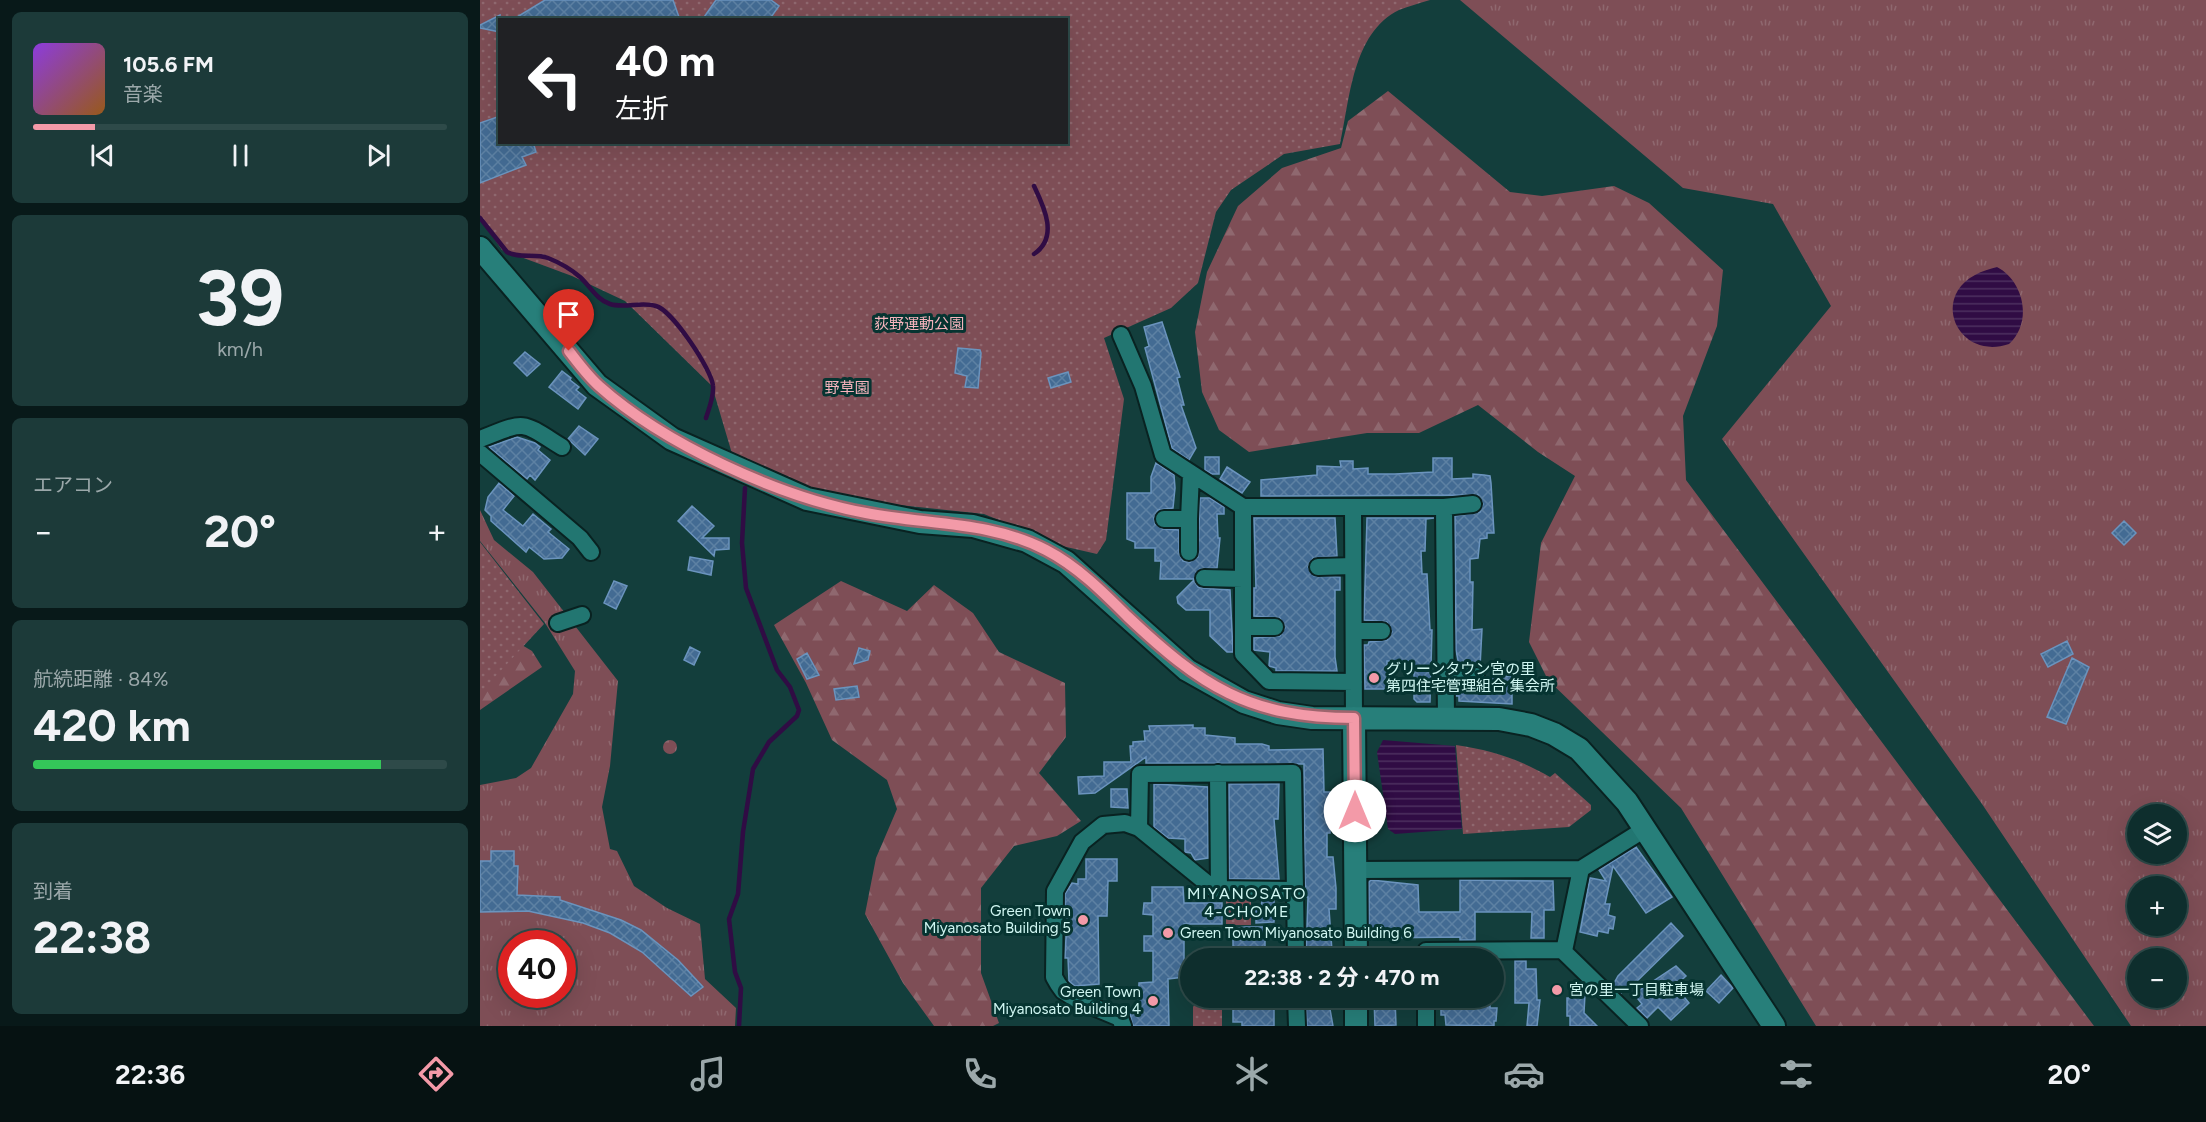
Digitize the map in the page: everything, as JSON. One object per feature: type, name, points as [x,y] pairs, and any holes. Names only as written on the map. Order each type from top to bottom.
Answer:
[{"type":"street","points":[[480,248],[597,385],[672,439],[807,499],[920,522],[973,526],[1027,541],[1066,562],[1188,670],[1244,702],[1278,713],[1312,718],[1498,719],[1531,725],[1554,734],[1579,748],[1627,802],[1774,1026]]},
{"type":"street","points":[[1128,342],[1163,455],[1243,507],[1444,507],[1473,504]]},
{"type":"street","points":[[480,439],[517,424],[527,425],[561,447]]},
{"type":"street","points":[[480,453],[580,538],[591,552]]},
{"type":"street","points":[[1189,552],[1191,474]]},
{"type":"street","points":[[1243,507],[1243,654],[1269,681],[1354,682]]},
{"type":"street","points":[[1353,507],[1356,948]]},
{"type":"street","points":[[1444,507],[1446,717]]},
{"type":"street","points":[[1164,519],[1189,519]]},
{"type":"street","points":[[1318,567],[1353,566]]},
{"type":"street","points":[[1204,578],[1243,579]]},
{"type":"street","points":[[558,623],[582,615]]},
{"type":"street","points":[[1244,627],[1275,627]]},
{"type":"street","points":[[1354,631],[1382,631]]},
{"type":"street","points":[[1445,676],[1476,676]]},
{"type":"street","points":[[1218,773],[1219,890]]},
{"type":"street","points":[[1139,828],[1140,774],[1293,773],[1296,948]]},
{"type":"street","points":[[1123,1026],[1120,1018],[1063,991],[1054,977],[1055,891],[1082,842],[1103,825],[1125,822],[1139,828],[1219,890],[1295,890]]},
{"type":"street","points":[[1355,870],[1581,869],[1645,829]]},
{"type":"street","points":[[1564,951],[1581,869]]},
{"type":"street","points":[[1504,951],[1564,951],[1640,1026]]},
{"type":"street","points":[[1296,1008],[1297,1026]]},
{"type":"street","points":[[1356,1008],[1356,1026]]},
{"type":"street","points":[[1426,1008],[1426,1026]]},
{"type":"green space","name":"荻野運動公園","points":[[480,0],[1430,0],[1399,10],[1383,21],[1371,34],[1356,69],[1340,144],[1284,154],[1231,190],[1216,212],[1198,283],[1171,308],[1104,338],[1124,399],[1106,540],[1097,554],[1062,546],[984,514],[890,504],[820,491],[733,457],[712,386],[625,301],[572,276],[502,250],[480,218]]},
{"type":"green space","points":[[1460,0],[2206,0],[2206,1026],[2131,1026],[1982,804],[1722,439],[1831,306],[1773,204],[1683,188]]},
{"type":"green space","points":[[1388,91],[1510,192],[1542,196],[1614,186],[1649,203],[1723,270],[1717,326],[1683,416],[1686,480],[2094,1026],[1816,1026],[1681,808],[1548,680],[1529,642],[1541,543],[1575,476],[1538,452],[1478,405],[1419,433],[1367,433],[1249,452],[1219,430],[1202,392],[1195,332],[1207,272],[1238,206],[1282,168],[1341,148],[1348,121]]},
{"type":"green space","points":[[480,510],[494,540],[533,572],[618,681],[610,766],[602,807],[610,849],[617,851],[634,886],[667,908],[700,924],[705,979],[736,1008],[735,1026],[480,1026],[480,785],[516,778],[531,768],[573,694],[575,671],[545,623],[480,541]]},
{"type":"green space","points":[[480,542],[544,624],[480,693]]},
{"type":"green space","points":[[841,581],[907,611],[934,585],[973,613],[999,652],[1065,683],[1066,737],[1039,773],[1081,821],[1057,836],[1014,846],[981,888],[981,973],[999,1023],[993,1026],[934,1026],[903,983],[865,914],[876,858],[897,809],[887,780],[832,740],[806,683],[774,625]]},
{"type":"green space","points":[[480,611],[490,626],[532,651],[542,667],[480,710]]},
{"type":"green space","points":[[667,740],[673,740],[677,747],[673,754],[667,754],[663,750],[663,744]]},
{"type":"green space","points":[[1456,745],[1504,756],[1550,777],[1555,773],[1591,805],[1591,810],[1569,827],[1463,834]]},
{"type":"green space","points":[[1226,897],[1251,897],[1251,925],[1226,925]]},
{"type":"green space","points":[[1193,1008],[1221,1008],[1222,1026],[1193,1026]]},
{"type":"shaded area","points":[[1997,267],[2014,282],[2022,302],[2023,314],[2021,325],[2009,344],[1991,347],[1976,344],[1964,336],[1956,325],[1953,312],[1954,298],[1961,286],[1975,275]]},
{"type":"shaded area","points":[[1383,740],[1455,746],[1462,829],[1395,834],[1388,829],[1377,752]]},
{"type":"building","points":[[545,0],[673,0],[679,18],[515,18]]},
{"type":"building","points":[[716,0],[771,0],[779,6],[770,18],[703,18]]},
{"type":"building","points":[[500,15],[498,32],[480,28],[480,25]]},
{"type":"building","points":[[498,117],[498,144],[534,144],[536,152],[522,157],[526,165],[480,183],[480,123]]},
{"type":"building","points":[[1162,322],[1180,377],[1177,378],[1184,405],[1181,405],[1196,448],[1189,460],[1172,448],[1145,348],[1149,346],[1144,327]]},
{"type":"building","points":[[958,348],[980,350],[978,388],[965,387],[967,376],[955,373]]},
{"type":"building","points":[[525,352],[540,364],[527,376],[514,363]]},
{"type":"building","points":[[562,371],[579,387],[576,390],[586,398],[578,409],[549,387]]},
{"type":"building","points":[[1068,372],[1071,382],[1051,388],[1048,378]]},
{"type":"building","points":[[579,426],[598,439],[585,455],[568,439]]},
{"type":"building","points":[[517,437],[535,443],[540,447],[538,450],[550,460],[535,480],[530,475],[527,479],[489,447]]},
{"type":"building","points":[[1205,457],[1219,457],[1219,474],[1212,474],[1205,470]]},
{"type":"building","points":[[1433,458],[1452,458],[1452,479],[1473,478],[1473,474],[1490,476],[1494,533],[1487,533],[1487,538],[1480,539],[1478,558],[1470,559],[1470,582],[1473,582],[1472,630],[1482,629],[1480,667],[1459,666],[1456,650],[1455,516],[1480,512],[1483,504],[1478,495],[1261,496],[1261,480],[1317,475],[1317,466],[1341,467],[1340,461],[1353,461],[1353,469],[1368,468],[1368,474],[1433,472]]},
{"type":"building","points":[[1156,463],[1174,475],[1175,488],[1173,508],[1158,510],[1154,518],[1155,524],[1163,529],[1179,530],[1179,553],[1183,561],[1190,562],[1198,557],[1200,498],[1210,498],[1224,507],[1224,514],[1217,514],[1218,538],[1220,538],[1217,568],[1200,569],[1194,579],[1160,579],[1161,561],[1155,561],[1155,548],[1135,548],[1135,542],[1127,539],[1127,493],[1151,493],[1151,477]]},
{"type":"building","points":[[1227,467],[1250,482],[1242,493],[1220,479]]},
{"type":"building","points":[[499,483],[514,496],[503,510],[523,526],[533,514],[551,529],[548,532],[569,549],[562,558],[544,559],[529,547],[526,552],[491,521],[491,516],[485,510],[488,497]]},
{"type":"building","points":[[692,506],[714,526],[702,538],[729,538],[729,549],[715,550],[714,556],[678,521]]},
{"type":"building","points":[[1254,518],[1335,518],[1337,556],[1313,558],[1308,567],[1314,576],[1340,577],[1340,590],[1335,590],[1337,671],[1276,671],[1276,668],[1269,666],[1270,652],[1254,650],[1254,638],[1280,636],[1285,628],[1280,618],[1254,616],[1254,588],[1256,588]]},
{"type":"building","points":[[1367,518],[1434,518],[1426,519],[1425,551],[1421,551],[1422,574],[1427,574],[1430,630],[1432,630],[1430,702],[1417,702],[1414,699],[1414,661],[1387,661],[1387,689],[1365,689],[1364,645],[1368,645],[1369,642],[1387,640],[1392,632],[1387,622],[1364,620]]},
{"type":"building","points":[[2124,521],[2136,533],[2124,545],[2112,533]]},
{"type":"building","points":[[690,557],[713,561],[711,575],[688,570]]},
{"type":"building","points":[[1194,580],[1198,587],[1230,590],[1233,652],[1227,652],[1210,636],[1210,610],[1186,610],[1178,603],[1177,597]]},
{"type":"building","points":[[614,581],[627,586],[616,609],[604,603]]},
{"type":"building","points":[[2067,641],[2073,654],[2048,667],[2041,654]]},
{"type":"building","points":[[690,647],[700,652],[694,665],[684,660]]},
{"type":"building","points":[[859,648],[870,651],[868,660],[854,664]]},
{"type":"building","points":[[807,653],[819,675],[807,679],[797,659]]},
{"type":"building","points":[[2072,658],[2089,667],[2066,724],[2047,717]]},
{"type":"building","points":[[1512,676],[1512,704],[1459,701],[1459,696],[1456,696],[1456,687],[1481,685],[1486,677]]},
{"type":"building","points":[[857,686],[859,697],[836,700],[834,689]]},
{"type":"building","points":[[1193,725],[1193,728],[1205,728],[1205,735],[1235,738],[1235,744],[1262,744],[1269,746],[1269,750],[1323,749],[1324,792],[1330,792],[1330,815],[1340,814],[1340,825],[1330,826],[1330,833],[1327,833],[1327,857],[1333,857],[1336,888],[1336,909],[1329,909],[1332,948],[1306,948],[1308,897],[1306,897],[1305,878],[1304,764],[1146,763],[1146,757],[1095,793],[1079,794],[1078,777],[1104,776],[1104,762],[1131,762],[1130,746],[1133,746],[1133,742],[1145,741],[1144,731],[1150,731],[1149,726]]},
{"type":"building","points":[[1154,784],[1208,787],[1208,858],[1195,860],[1191,853],[1185,852],[1185,839],[1168,838],[1154,827]]},
{"type":"building","points":[[1229,784],[1279,784],[1278,819],[1274,819],[1279,879],[1229,879]]},
{"type":"building","points":[[1111,789],[1127,789],[1128,808],[1111,807]]},
{"type":"building","points":[[1636,847],[1672,897],[1646,913],[1613,866],[1605,904],[1610,904],[1608,915],[1615,917],[1613,929],[1609,928],[1608,933],[1598,931],[1597,936],[1580,932],[1590,878],[1606,881],[1599,870]]},
{"type":"building","points":[[491,851],[514,851],[514,866],[518,866],[517,895],[560,897],[560,900],[621,920],[641,930],[678,960],[703,987],[691,996],[642,952],[610,933],[583,923],[528,911],[480,912],[480,861],[491,861]]},
{"type":"building","name":"Green Town Miyanosato Building 5","points":[[1086,859],[1117,859],[1117,881],[1108,881],[1107,916],[1098,916],[1099,984],[1075,986],[1069,981],[1068,958],[1065,958],[1067,917],[1065,917],[1065,894],[1072,883],[1078,884],[1078,879],[1086,879]]},
{"type":"building","points":[[1371,880],[1418,885],[1419,912],[1460,912],[1460,880],[1553,881],[1554,910],[1544,910],[1544,938],[1531,938],[1532,912],[1475,912],[1475,940],[1460,940],[1460,937],[1375,938],[1375,932],[1369,932],[1369,882]]},
{"type":"building","points":[[1152,887],[1183,887],[1184,903],[1222,903],[1222,924],[1184,924],[1184,948],[1180,948],[1180,978],[1168,979],[1169,1026],[1133,1026],[1129,1010],[1138,1010],[1139,983],[1153,982],[1153,951],[1144,951],[1144,936],[1153,936],[1153,915],[1143,914],[1144,903],[1152,903]]},
{"type":"building","points":[[1262,900],[1274,900],[1274,922],[1256,923],[1256,908],[1261,908]]},
{"type":"building","points":[[1671,923],[1683,936],[1630,988],[1629,986],[1621,993],[1613,985],[1618,976]]},
{"type":"building","points":[[1265,927],[1265,948],[1233,948],[1233,929]]},
{"type":"building","points":[[1515,961],[1526,961],[1526,969],[1536,969],[1537,1000],[1540,1000],[1537,1026],[1527,1026],[1529,1003],[1515,1003]]},
{"type":"building","points":[[1676,966],[1686,976],[1675,986],[1689,1003],[1671,1020],[1658,1007],[1647,1018],[1637,1008],[1642,1004],[1634,994]]},
{"type":"building","points":[[1721,975],[1733,988],[1719,1003],[1706,991]]},
{"type":"building","points":[[1571,994],[1585,994],[1584,1013],[1597,1026],[1570,1026],[1570,1016],[1567,1016],[1567,998],[1571,998]]},
{"type":"building","points":[[1233,1008],[1274,1008],[1274,1026],[1242,1026],[1242,1022],[1233,1022]]},
{"type":"building","points":[[1306,1008],[1330,1008],[1333,1026],[1307,1026]]},
{"type":"building","points":[[1374,1008],[1395,1008],[1396,1025],[1375,1026]]},
{"type":"building","points":[[1441,1008],[1497,1008],[1494,1026],[1446,1025],[1445,1015],[1441,1015]]},
{"type":"waterway","points":[[1034,186],[1045,212],[1048,231],[1042,247],[1034,254]]},
{"type":"waterway","points":[[480,218],[507,252],[548,258],[556,262],[580,277],[605,302],[621,306],[645,304],[663,310],[681,329],[711,378],[713,394],[706,418]]},
{"type":"waterway","points":[[739,1026],[741,988],[735,972],[729,919],[738,894],[743,832],[753,769],[769,742],[797,716],[799,710],[790,687],[777,670],[746,588],[742,543],[745,488]]},
{"type":"place","name":"グリーンタウン宮の里 第四住宅管理組合 集会所","points":[[1374,678]]},
{"type":"place","name":"Green Town Miyanosato Building 5","points":[[1083,920]]},
{"type":"place","name":"Green Town Miyanosato Building 6","points":[[1168,933]]},
{"type":"place","name":"宮の里一丁目駐車場","points":[[1557,990]]},
{"type":"place","name":"Green Town Miyanosato Building 4","points":[[1153,1001]]},
{"type":"district","name":"MIYANOSATO 4-CHOME","points":[[1247,902]]},
{"type":"route","points":[[569,351],[597,385],[672,439],[807,499],[865,513],[920,522],[973,526],[1027,541],[1066,562],[1188,670],[1218,689],[1244,702],[1278,713],[1312,718],[1354,718],[1355,811]]},
{"type":"park label","name":"野草園","points":[[847,388]]}]
